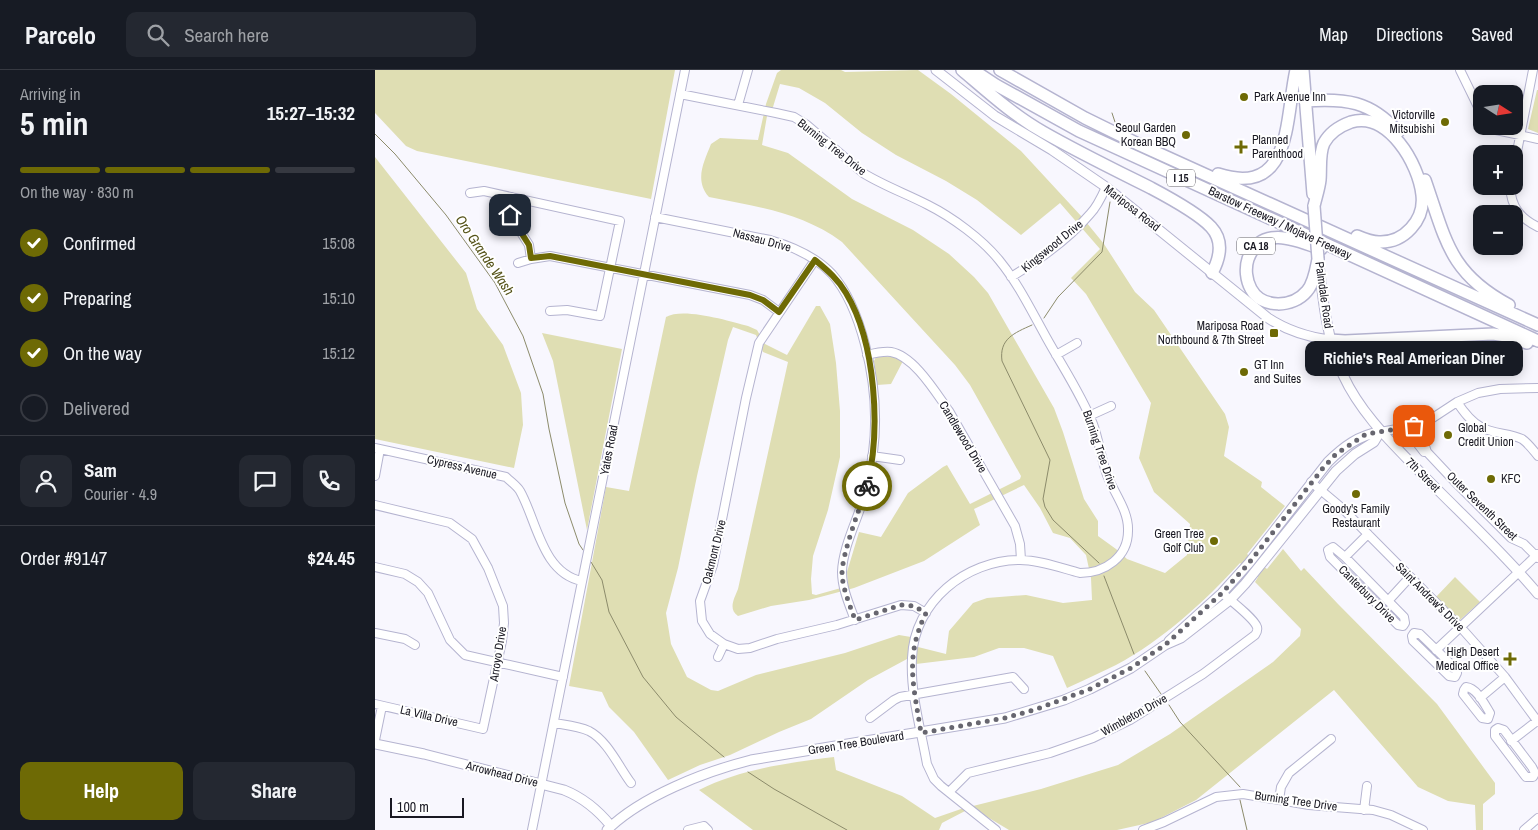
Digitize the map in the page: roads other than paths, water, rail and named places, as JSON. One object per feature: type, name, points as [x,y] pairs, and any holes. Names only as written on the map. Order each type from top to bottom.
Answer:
[{"type":"highway","points":[[962,70],[1003,105],[1042,131],[1178,203],[1211,226],[1216,234],[1220,251],[1218,261],[1212,273]]},
{"type":"highway","name":"Barstow Freeway / Mojave Freeway","points":[[973,70],[996,85],[1079,131],[1538,341]]},
{"type":"highway","name":"Barstow Freeway / Mojave Freeway","points":[[1000,70],[1085,118],[1140,145],[1538,325]]},
{"type":"highway","points":[[1140,145],[1238,179],[1260,174],[1270,169],[1280,154],[1296,70]]},
{"type":"highway","name":"Palmdale Road","points":[[1303,70],[1319,259]]},
{"type":"highway","points":[[1305,102],[1331,99],[1356,103],[1384,117],[1402,136],[1415,156],[1446,240],[1462,269],[1482,289],[1538,319]]},
{"type":"highway","points":[[1290,213],[1369,240],[1385,242],[1403,235],[1415,224],[1421,211],[1422,195],[1414,168],[1395,138],[1379,124],[1356,121],[1345,124],[1335,130],[1323,144],[1320,181],[1314,206]]},
{"type":"highway","name":"CA 18","points":[[1319,259],[1310,286],[1300,298],[1293,302],[1278,305],[1263,300],[1251,290],[1246,271],[1247,261],[1256,246],[1271,238],[1292,238],[1394,275]]},
{"type":"highway","points":[[1330,340],[1345,341],[1493,334],[1506,336],[1538,347]]},
{"type":"main road","name":"Mariposa Road","points":[[936,70],[995,116],[1052,150],[1106,188],[1261,313],[1283,328],[1298,334],[1330,340]]},
{"type":"main road","name":"Palmdale Road","points":[[1319,259],[1323,303],[1330,340]]},
{"type":"main road","name":"7th Street","points":[[1330,340],[1349,387],[1380,432],[1538,594]]},
{"type":"main road","name":"Green Tree Boulevard","points":[[611,829],[650,800],[692,779],[728,766],[751,760],[1005,718],[1064,700],[1131,668],[1165,645],[1222,593],[1249,563],[1328,462],[1342,449],[1366,434],[1380,432]]},
{"type":"main road","name":"Green Tree Boulevard","points":[[1165,645],[1181,638],[1230,600],[1344,462],[1374,442],[1380,432]]},
{"type":"main road","name":"Arrowhead Drive","points":[[375,742],[564,790],[577,795],[594,807],[611,829]]},
{"type":"street","name":"Yates Road","points":[[532,830],[685,70]]},
{"type":"street","points":[[738,105],[749,70]]},
{"type":"street","points":[[1460,70],[1473,97]]},
{"type":"street","points":[[1518,145],[1533,70]]},
{"type":"street","name":"Burning Tree Drive","points":[[680,94],[777,112],[801,121],[873,180],[927,204],[959,224],[999,260],[1085,406],[1097,435],[1106,472],[1128,522],[1128,532],[1124,548],[1115,560],[1106,567],[1089,573],[1080,573],[1021,560],[989,564],[961,576],[942,591],[926,613],[919,628],[913,650],[912,668],[915,694],[930,772],[934,779],[987,828],[997,830]]},
{"type":"street","points":[[1516,135],[1538,139]]},
{"type":"street","name":"Kingswood Drive","points":[[1011,278],[1035,262],[1092,213],[1106,188]]},
{"type":"street","points":[[470,193],[485,192],[620,220],[600,316],[567,310],[550,311]]},
{"type":"street","points":[[1512,195],[1518,212],[1524,219],[1538,227]]},
{"type":"street","points":[[512,197],[509,209],[510,215],[529,245],[531,258]]},
{"type":"street","name":"Nassau Drive","points":[[655,216],[769,240],[795,249],[815,260],[831,273],[846,292],[858,317],[867,355],[875,424],[873,456],[868,484],[846,551],[842,572],[844,589],[855,620]]},
{"type":"street","points":[[517,263],[531,258],[550,256],[750,295],[763,300],[779,312]]},
{"type":"street","name":"Oakmont Drive","points":[[724,644],[710,634],[703,620],[700,601],[713,565],[746,398],[759,343],[815,260]]},
{"type":"street","points":[[1056,354],[1077,343]]},
{"type":"street","name":"Candlewood Drive","points":[[867,355],[893,352],[905,357],[941,400],[1015,526],[1021,544],[1021,560]]},
{"type":"street","points":[[1380,432],[1414,426],[1427,421],[1457,402],[1489,390],[1538,388]]},
{"type":"street","points":[[1457,402],[1466,415],[1477,425],[1487,430],[1520,438],[1529,444],[1538,456]]},
{"type":"street","points":[[1089,416],[1111,406]]},
{"type":"street","points":[[1427,421],[1423,440],[1427,452]]},
{"type":"street","name":"Outer Seventh Street","points":[[1414,426],[1415,438],[1419,447],[1424,452],[1427,452],[1511,538],[1524,544],[1537,556]]},
{"type":"street","points":[[375,476],[378,449]]},
{"type":"street","name":"Cypress Avenue","points":[[378,449],[506,478],[519,490],[548,555],[560,570],[575,579],[582,580]]},
{"type":"street","points":[[873,456],[900,460]]},
{"type":"street","name":"Saint Andrew's Drive","points":[[1311,482],[1342,508],[1460,627],[1505,678],[1538,721]]},
{"type":"street","name":"Arroyo Drive","points":[[375,505],[450,523],[471,539],[489,568],[503,606],[502,641],[483,729]]},
{"type":"street","name":"Canterbury Drive","points":[[1345,557],[1368,534]]},
{"type":"street","name":"Canterbury Drive","points":[[1329,548],[1335,548],[1345,557],[1404,617],[1405,623],[1403,626],[1398,625],[1330,557],[1328,550],[1329,548]]},
{"type":"street","points":[[1437,650],[1537,556]]},
{"type":"street","points":[[375,567],[405,574],[418,582],[428,593],[449,640],[465,655],[563,677]]},
{"type":"street","name":"Canterbury Drive","points":[[1387,601],[1411,577]]},
{"type":"street","name":"Wimbleton Drive","points":[[949,792],[968,773],[1050,753],[1093,738],[1130,720],[1203,674],[1255,635],[1257,631],[1257,626],[1253,620],[1222,593]]},
{"type":"street","points":[[718,657],[724,644],[738,649],[749,648],[777,639],[855,620],[901,605],[914,606],[926,613]]},
{"type":"street","points":[[375,633],[405,640],[415,645]]},
{"type":"street","points":[[1414,633],[1418,633],[1437,650],[1456,669],[1457,673],[1455,676],[1449,676],[1413,641],[1412,636],[1414,633]]},
{"type":"street","points":[[870,718],[894,700],[915,694],[1013,677],[1024,689]]},
{"type":"street","points":[[1480,698],[1505,678]]},
{"type":"street","points":[[375,742],[379,705]]},
{"type":"street","name":"La Villa Drive","points":[[379,705],[483,729]]},
{"type":"street","points":[[1511,741],[1538,721]]},
{"type":"street","points":[[554,723],[581,728],[594,734],[608,750],[631,783]]},
{"type":"street","points":[[1497,728],[1502,729],[1511,741],[1534,771],[1534,775],[1531,778],[1525,776],[1495,736],[1495,730],[1497,728]]},
{"type":"street","points":[[1279,800],[1281,787],[1289,772],[1331,739]]},
{"type":"street","points":[[1364,810],[1367,786]]},
{"type":"street","name":"Burning Tree Drive","points":[[1143,830],[1216,797],[1243,794],[1309,805],[1364,810],[1391,815],[1423,830]]},
{"type":"street","points":[[1524,830],[1538,818]]},
{"type":"street","points":[[688,830],[704,826],[708,830]]},
{"type":"waterway","points":[[1112,113],[1115,122]]},
{"type":"waterway","name":"Oro Grande Wash","points":[[375,134],[395,154],[446,215],[495,283],[523,336],[543,394],[565,503],[579,544],[583,550]]},
{"type":"waterway","points":[[1044,318],[1058,297],[1102,252],[1110,202]]},
{"type":"waterway","points":[[1032,325],[1014,334],[1005,342],[1002,361],[1050,460],[1043,499],[1045,507],[1053,520],[1099,563]]},
{"type":"waterway","name":"Oro Grande Wash","points":[[591,562],[602,580],[609,612],[643,677],[676,717],[724,757]]},
{"type":"waterway","points":[[1104,576],[1134,654]]},
{"type":"waterway","points":[[1145,671],[1161,694]]},
{"type":"waterway","points":[[1169,705],[1180,722],[1240,787]]},
{"type":"waterway","name":"Oro Grande Wash","points":[[748,772],[774,789],[847,830]]},
{"type":"waterway","points":[[1240,800],[1247,830]]},
{"type":"place","name":"Park Avenue Inn","points":[[1244,97]]},
{"type":"place","name":"Victorville Mitsubishi","points":[[1445,122]]},
{"type":"place","name":"Seoul Garden Korean BBQ","points":[[1186,135]]},
{"type":"place","name":"Planned Parenthood","points":[[1241,147]]},
{"type":"place","name":"Mariposa Road Northbound & 7th Street","points":[[1274,333]]},
{"type":"place","name":"GT Inn and Suites","points":[[1244,372]]},
{"type":"place","name":"Richie's Real American Diner","points":[[1414,426]]},
{"type":"place","name":"Global Credit Union","points":[[1448,435]]},
{"type":"place","name":"KFC","points":[[1491,479]]},
{"type":"place","name":"Goody's Family Restaurant","points":[[1356,494]]},
{"type":"place","name":"Green Tree Golf Club","points":[[1214,541]]},
{"type":"place","name":"High Desert Medical Office","points":[[1510,659]]}]
